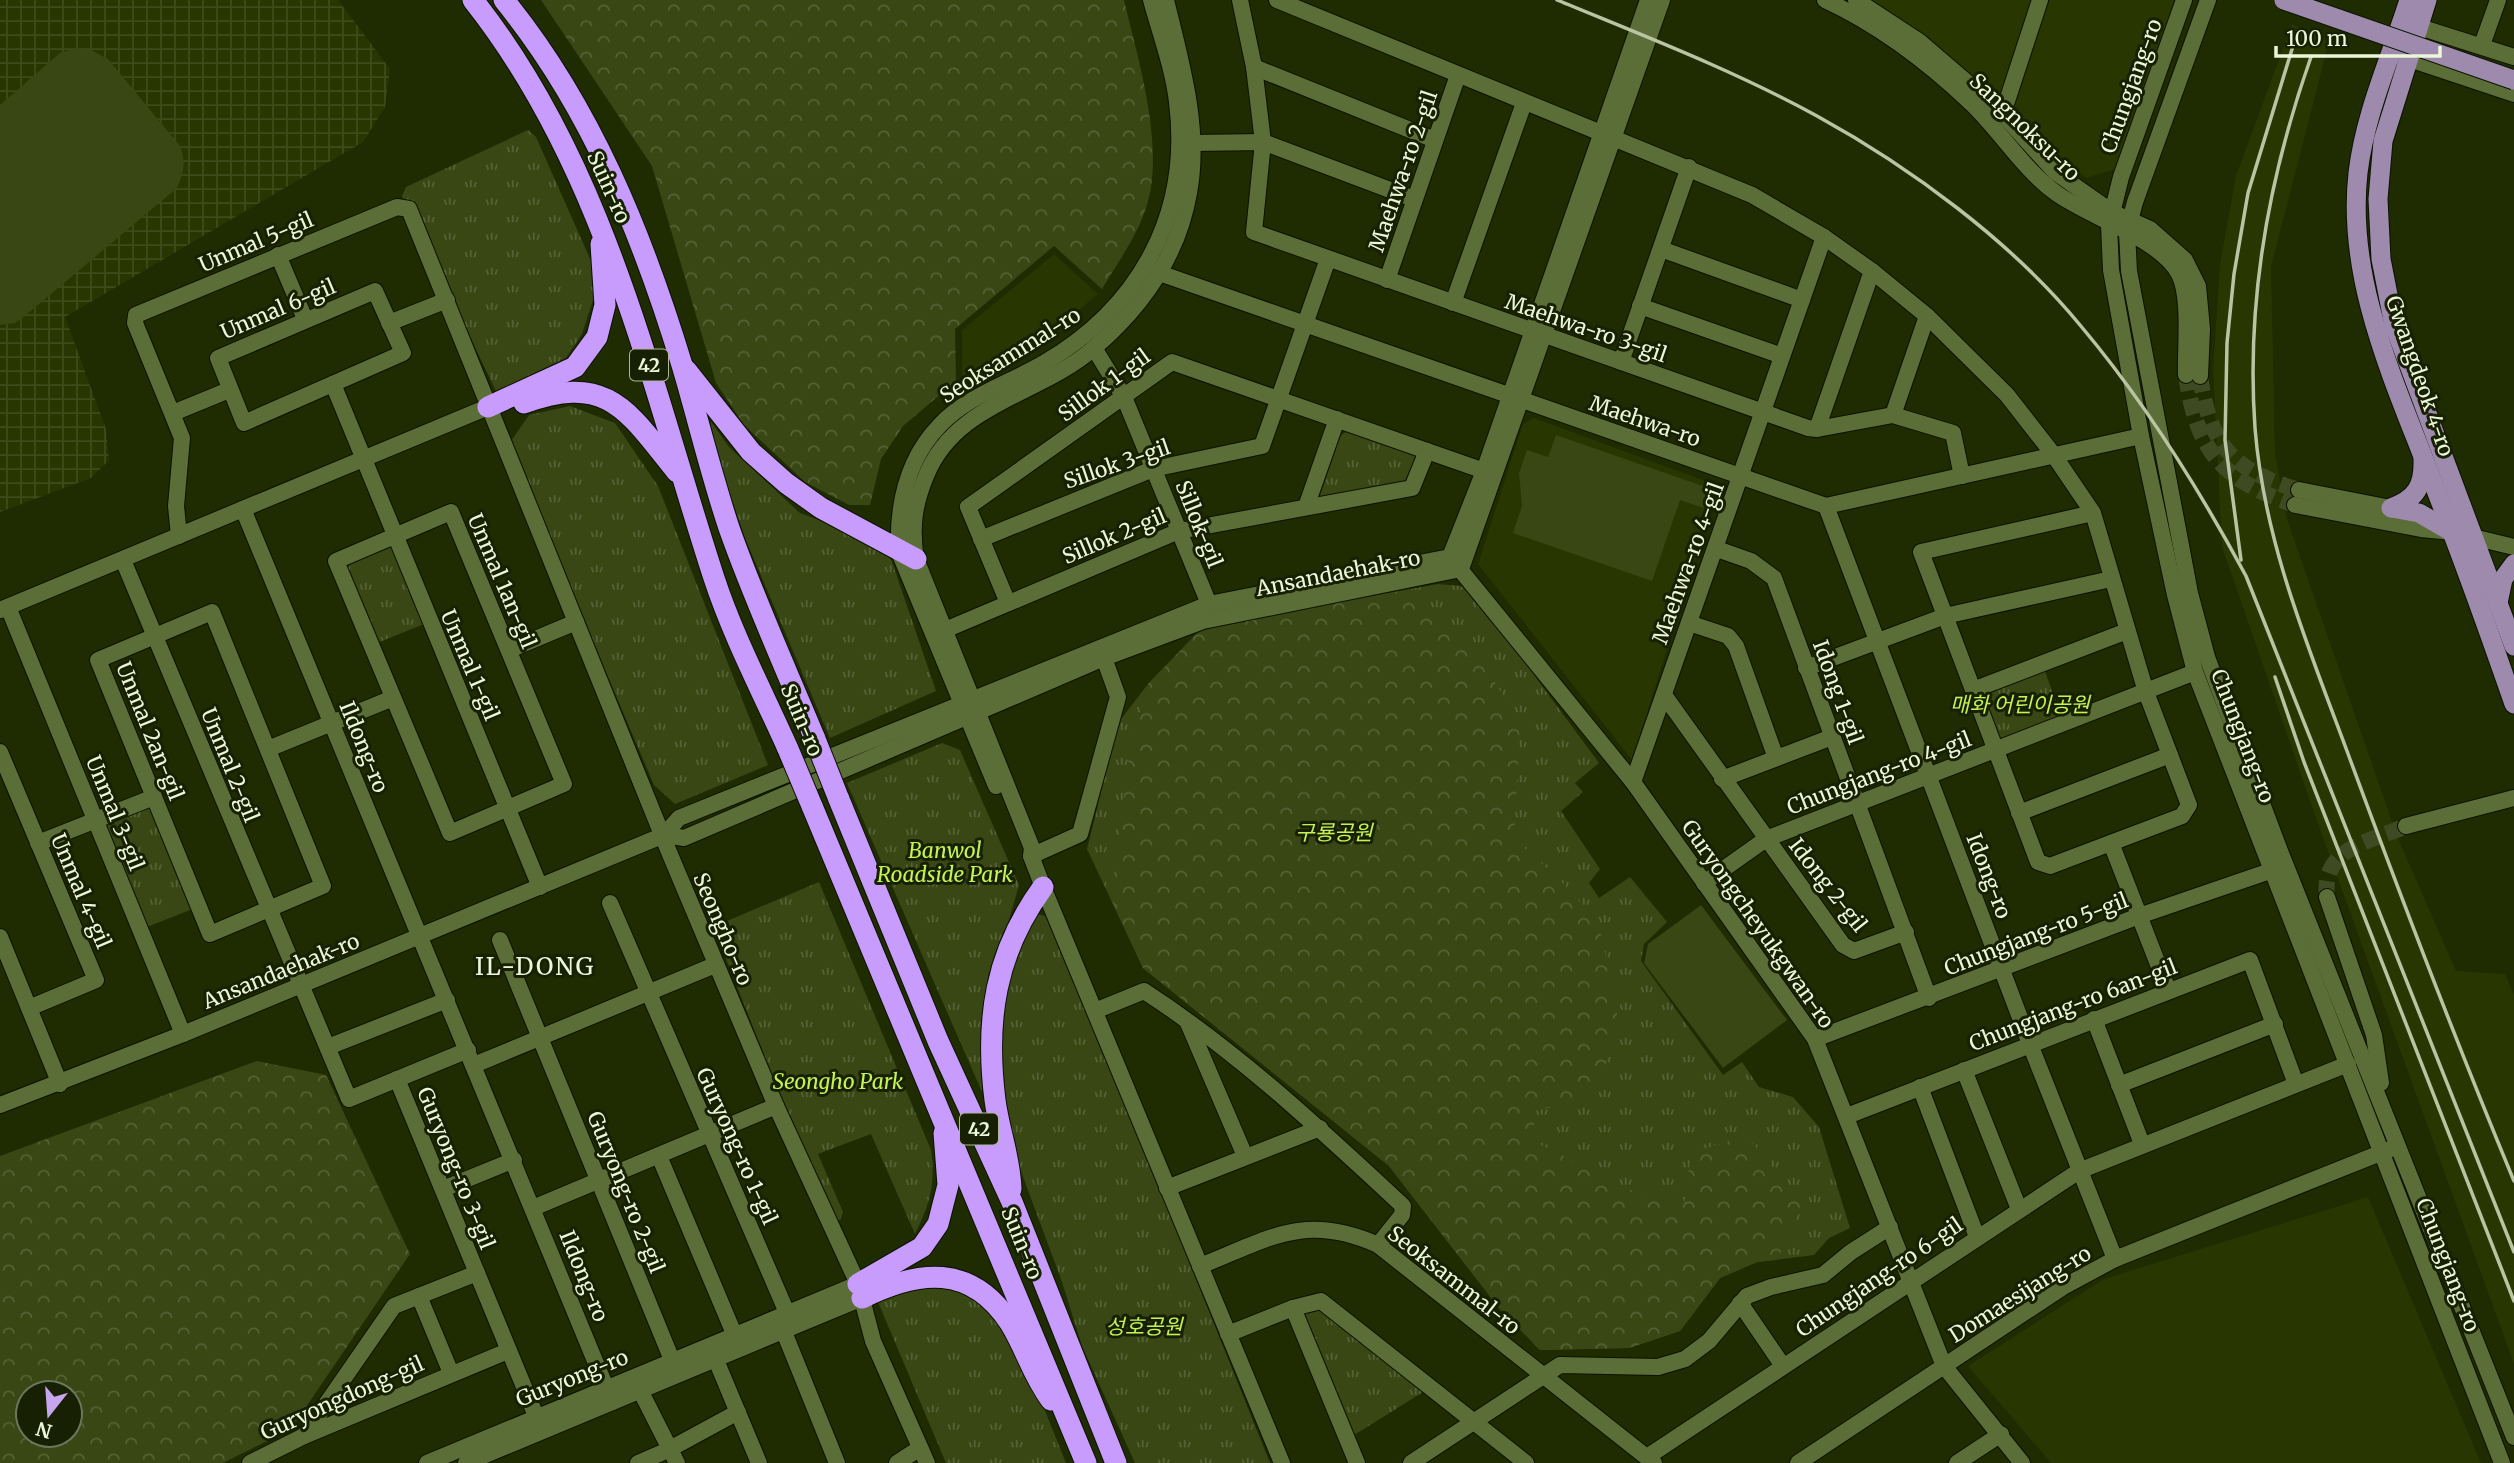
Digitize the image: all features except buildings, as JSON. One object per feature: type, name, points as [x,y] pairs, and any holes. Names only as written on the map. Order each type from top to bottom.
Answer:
[{"type":"highway","name":"Suin-ro","points":[[473,0],[498,32],[570,157],[620,274],[715,581],[942,1114],[1083,1454]]},
{"type":"highway","name":"Suin-ro","points":[[505,0],[528,29],[571,96],[621,190],[682,365],[729,527],[938,1041],[1012,1202],[1116,1463]]},
{"type":"highway","points":[[488,407],[575,367],[597,337],[605,305],[600,228]]},
{"type":"highway","points":[[682,365],[751,452],[786,483],[821,508],[907,555]]},
{"type":"highway","points":[[488,407],[511,408],[542,397],[575,392],[606,396],[625,410],[685,481]]},
{"type":"highway","points":[[1012,1202],[1010,1158],[995,1102],[991,1017],[1010,943],[1027,908],[1043,887]]},
{"type":"highway","points":[[860,1291],[922,1247],[938,1224],[948,1185],[942,1114]]},
{"type":"highway","points":[[860,1291],[929,1276],[952,1279],[982,1293],[1009,1322],[1035,1378],[1083,1454]]},
{"type":"main road","points":[[2284,0],[2514,80]]},
{"type":"main road","points":[[2321,0],[2514,67]]},
{"type":"main road","points":[[2409,0],[2410,24]]},
{"type":"main road","points":[[2399,56],[2410,24],[2427,0]]},
{"type":"main road","name":"Gwangdeok 4-ro","points":[[2399,56],[2367,123],[2358,174],[2357,225],[2364,283],[2379,341],[2514,704]]},
{"type":"main road","name":"Gwangdeok 4-ro","points":[[2399,56],[2383,141],[2378,199],[2381,259],[2394,325],[2514,646]]},
{"type":"main road","points":[[2391,508],[2409,502],[2417,493],[2423,474],[2422,454]]},
{"type":"main road","points":[[2391,508],[2419,513],[2452,532]]},
{"type":"main road","points":[[2498,604],[2502,579],[2514,565]]},
{"type":"street","name":"Seoksammal-ro","points":[[1151,0],[1177,101],[1179,144],[1176,188],[1153,271],[1077,341],[1045,362],[965,404],[940,424],[921,449],[908,477],[897,512],[907,555],[1032,848],[1031,856],[1043,887],[1282,1463]]},
{"type":"street","name":"Seoksammal-ro","points":[[971,707],[945,630],[907,555],[914,509],[934,455],[958,428],[987,408],[1071,364],[1094,348],[1132,313],[1153,271],[1189,193],[1192,143],[1188,92],[1166,0]]},
{"type":"street","name":"Maehwa-ro 3-gil","points":[[1240,0],[1254,67],[1263,142],[1254,232],[1537,334],[1817,429],[1893,415],[1953,433],[1962,476]]},
{"type":"street","name":"Maehwa-ro 2-gil","points":[[1277,0],[1752,195],[1824,237],[1872,271],[1927,316],[2007,394],[2053,454],[2093,513],[2146,692],[2189,805],[2182,816],[2111,844]]},
{"type":"street","name":"Ansandaehak-ro","points":[[1609,137],[1648,0]]},
{"type":"street","name":"Ansandaehak-ro","points":[[1455,563],[1609,137],[1662,0]]},
{"type":"street","name":"Sangnoksu-ro","points":[[1825,0],[1851,12],[1902,45],[1972,104],[2054,192],[2128,226],[2158,251],[2179,275],[2185,301],[2193,375]]},
{"type":"street","name":"Sangnoksu-ro","points":[[1856,0],[1920,42],[1998,109],[2055,172],[2111,218]]},
{"type":"street","points":[[1998,109],[2007,101],[2040,0]]},
{"type":"street","name":"Chungjang-ro","points":[[2185,0],[2111,218],[2111,270],[2141,436],[2175,595],[2195,672],[2348,1064],[2391,1149],[2514,1437]]},
{"type":"street","name":"Chungjang-ro","points":[[2208,0],[2128,226],[2129,271],[2179,539],[2207,657],[2280,851],[2385,1110],[2391,1149],[2502,1463]]},
{"type":"street","points":[[2482,46],[2498,0]]},
{"type":"street","points":[[2410,24],[2514,57]]},
{"type":"street","points":[[2399,56],[2514,94]]},
{"type":"street","points":[[1254,67],[1435,140]]},
{"type":"street","name":"Maehwa-ro 2-gil","points":[[1387,280],[1458,75]]},
{"type":"street","points":[[1453,303],[1524,103]]},
{"type":"street","points":[[1192,143],[1263,142],[1414,199]]},
{"type":"street","points":[[1621,362],[1689,167]]},
{"type":"street","name":"Unmal 5-gil","points":[[179,536],[176,506],[182,438],[135,323],[136,315],[278,255],[397,207],[409,209],[488,407]]},
{"type":"street","name":"Maehwa-ro 4-gil","points":[[1633,782],[1717,549],[1824,237]]},
{"type":"street","points":[[1661,249],[1802,300]]},
{"type":"street","points":[[278,255],[305,319]]},
{"type":"street","points":[[1280,398],[1328,259]]},
{"type":"street","name":"Maehwa-ro","points":[[1153,271],[1826,506]]},
{"type":"street","points":[[1817,429],[1872,271]]},
{"type":"street","name":"Unmal 6-gil","points":[[375,291],[403,353],[244,423],[218,358],[305,319],[375,291]]},
{"type":"street","points":[[389,323],[447,300]]},
{"type":"street","points":[[1640,306],[1782,356]]},
{"type":"street","points":[[1893,415],[1927,316]]},
{"type":"street","name":"Sillok-gil","points":[[1094,348],[1124,397],[1209,604]]},
{"type":"street","name":"Sillok 1-gil","points":[[1008,603],[968,507],[1172,362],[1489,473]]},
{"type":"street","points":[[333,384],[363,459]]},
{"type":"street","points":[[173,414],[229,390]]},
{"type":"street","name":"Sillok 3-gil","points":[[981,539],[1153,469],[1262,446],[1280,398]]},
{"type":"street","points":[[4,609],[488,407]]},
{"type":"street","name":"Seongho-ro","points":[[488,407],[715,965],[860,1291],[873,1341],[923,1455]]},
{"type":"street","points":[[1306,507],[1337,419]]},
{"type":"street","points":[[1826,506],[2141,436]]},
{"type":"street","name":"Sillok 2-gil","points":[[945,630],[1179,531],[1412,488],[1427,451]]},
{"type":"street","name":"Unmal 1-gil","points":[[363,459],[540,887]]},
{"type":"street","points":[[2391,508],[2297,498],[2421,529],[2452,532],[2514,547]]},
{"type":"street","name":"Idong-ro","points":[[1826,506],[2030,1044],[2115,1259]]},
{"type":"street","name":"Ildong-ro","points":[[243,509],[609,1394]]},
{"type":"street","name":"Unmal 1an-gil","points":[[451,512],[509,650],[564,784],[450,833],[336,561],[451,512]]},
{"type":"street","points":[[2093,513],[1921,552],[1994,752],[2038,862],[2050,866],[2111,844],[2168,990]]},
{"type":"street","name":"Idong 1-gil","points":[[1717,549],[1751,561],[1774,578],[1929,998]]},
{"type":"street","name":"Unmal 2-gil","points":[[123,560],[267,909],[303,984],[349,1099],[397,1079]]},
{"type":"street","name":"Ansandaehak-ro","points":[[971,707],[1209,604],[1455,563]]},
{"type":"street","name":"Ansandaehak-ro","points":[[0,1105],[60,1084],[183,1034],[664,835],[679,818],[971,707],[1203,621],[1455,563]]},
{"type":"street","name":"Guryongcheyukgwan-ro","points":[[1455,563],[1633,782],[1815,1039],[1944,1366],[2022,1463]]},
{"type":"street","points":[[1807,668],[1945,615],[2111,579]]},
{"type":"street","name":"Unmal 3-gil","points":[[4,609],[96,821],[183,1034]]},
{"type":"street","name":"Unmal 2an-gil","points":[[212,612],[268,749],[323,886],[210,934],[98,660],[212,612]]},
{"type":"street","points":[[509,650],[576,622]]},
{"type":"street","points":[[1689,623],[1728,636],[1735,646],[1776,758]]},
{"type":"street","points":[[1973,690],[2127,631]]},
{"type":"street","points":[[1031,856],[1080,834],[1118,696],[1104,658]]},
{"type":"street","name":"Chungjang-ro 4-gil","points":[[1704,883],[1766,839],[1929,778],[2195,672]]},
{"type":"street","name":"Idong 2-gil","points":[[1664,695],[1843,945],[1854,951],[1906,932]]},
{"type":"street","points":[[268,749],[393,698]]},
{"type":"street","points":[[1723,779],[1832,737]]},
{"type":"street","name":"Unmal 4-gil","points":[[0,752],[96,980],[29,1008]]},
{"type":"street","points":[[2019,813],[2170,755]]},
{"type":"street","points":[[38,843],[154,797]]},
{"type":"street","points":[[2406,826],[2514,798]]},
{"type":"street","name":"Chungjang-ro 5-gil","points":[[1815,1039],[1929,998],[2139,916],[2273,870]]},
{"type":"street","points":[[2327,897],[2374,1035],[2385,1110]]},
{"type":"street","name":"Guryong-ro 1-gil","points":[[610,903],[789,1315]]},
{"type":"street","points":[[0,937],[60,1084]]},
{"type":"street","name":"Guryong-ro 2-gil","points":[[500,940],[672,1360]]},
{"type":"street","name":"Chungjang-ro 6an-gil","points":[[1847,1116],[2250,960],[2296,1084]]},
{"type":"street","points":[[397,1079],[542,1038],[715,965]]},
{"type":"street","points":[[1095,1010],[1144,991],[1186,1018],[1320,1128],[1403,1206],[1402,1215],[1378,1245]]},
{"type":"street","points":[[328,1047],[447,1000]]},
{"type":"street","points":[[1186,1018],[1245,1156]]},
{"type":"street","points":[[2094,1019],[2142,1144]]},
{"type":"street","points":[[2119,1085],[2275,1024]]},
{"type":"street","name":"Chungjang-ro 6-gil","points":[[1650,1460],[1783,1366],[2079,1171],[2348,1064]]},
{"type":"street","points":[[1964,1070],[2019,1209]]},
{"type":"street","name":"Guryong-ro 3-gil","points":[[397,1079],[536,1416]]},
{"type":"street","points":[[1920,1087],[1977,1237]]},
{"type":"street","points":[[533,1208],[776,1106]]},
{"type":"street","points":[[1167,1188],[1320,1128]]},
{"type":"street","name":"Domaesijang-ro","points":[[1798,1463],[2063,1287],[2115,1259],[2391,1149]]},
{"type":"street","points":[[659,1156],[735,1336]]},
{"type":"street","points":[[443,1189],[514,1160]]},
{"type":"street","points":[[1411,1463],[1560,1364],[1646,1367],[1685,1359],[1709,1341],[1740,1303],[1771,1287],[1823,1275],[1851,1252],[1890,1227]]},
{"type":"street","name":"Seoksammal-ro","points":[[1200,1266],[1289,1231],[1320,1228],[1353,1234],[1378,1245],[1650,1460]]},
{"type":"street","name":"Guryong-ro 3-gil","points":[[304,1436],[394,1306],[477,1273]]},
{"type":"street","name":"Guryong-ro","points":[[476,1461],[672,1360],[860,1291]]},
{"type":"street","name":"Guryong-ro","points":[[427,1463],[536,1416],[609,1394],[640,1390],[716,1360],[784,1332],[860,1291]]},
{"type":"street","name":"Guryongdong-gil","points":[[419,1296],[451,1373]]},
{"type":"street","points":[[1228,1334],[1293,1308],[1321,1301],[1526,1463]]},
{"type":"street","points":[[1740,1303],[1783,1366]]},
{"type":"street","points":[[1293,1308],[1357,1463]]},
{"type":"street","points":[[784,1332],[837,1463]]},
{"type":"street","name":"Guryongdong-gil","points":[[250,1463],[275,1457],[304,1436],[508,1350]]},
{"type":"street","points":[[716,1360],[759,1463]]},
{"type":"street","points":[[640,1390],[672,1457]]},
{"type":"street","points":[[638,1463],[672,1457],[738,1412]]},
{"type":"street","points":[[1957,1463],[2001,1434]]},
{"type":"street","points":[[897,1463],[923,1455]]},
{"type":"shaded area","points":[[0,0],[338,0],[390,69],[385,107],[363,142],[65,317],[106,429],[109,460],[91,478],[0,512]]},
{"type":"shaded area","points":[[1867,0],[2175,0],[2115,169],[2086,178]]},
{"type":"shaded area","points":[[2292,24],[2329,42],[2271,267],[2275,453],[2287,519],[2397,836],[2456,971],[2505,974],[2514,995],[2514,1364],[2317,821],[2222,547],[2213,369],[2220,264],[2236,176]]},
{"type":"shaded area","points":[[1054,254],[1098,294],[1064,323],[984,370],[962,379],[962,330]]},
{"type":"shaded area","points":[[1534,418],[1719,486],[1632,760],[1478,564],[1523,424]]},
{"type":"shaded area","points":[[2368,1197],[2481,1463],[2051,1463],[1968,1366],[2104,1279]]},
{"type":"green space","points":[[541,0],[1124,0],[1152,132],[1151,185],[1146,208],[1132,239],[1102,289],[1054,246],[955,329],[956,381],[903,426],[881,459],[870,505],[849,505],[805,482],[744,425],[716,383],[652,166]]},
{"type":"green space","points":[[72,49],[91,50],[108,59],[180,146],[184,162],[183,172],[177,188],[26,315],[15,323],[0,325],[0,105],[60,53]]},
{"type":"green space","points":[[528,130],[536,137],[595,270],[593,300],[582,334],[566,358],[496,391],[402,196],[406,187]]},
{"type":"green space","points":[[570,406],[615,423],[658,486],[768,765],[675,804],[654,785],[509,444],[529,415]]},
{"type":"green space","points":[[711,422],[729,447],[800,513],[870,539],[891,559],[936,691],[830,738],[745,538],[709,432]]},
{"type":"green space","points":[[1348,431],[1414,454],[1417,461],[1410,481],[1323,499],[1320,495],[1341,435]]},
{"type":"green space","points":[[1556,435],[1717,491],[1710,510],[1680,500],[1652,581],[1513,533],[1522,506],[1519,473],[1527,450],[1548,457]]},
{"type":"green space","points":[[388,546],[393,548],[424,624],[377,643],[346,567],[348,562]]},
{"type":"green space","name":"구룡공원","points":[[1438,584],[1461,586],[1486,610],[1599,763],[1575,783],[1583,792],[1561,811],[1600,869],[1589,883],[1599,898],[1630,877],[1667,922],[1644,944],[1641,961],[1723,1075],[1742,1062],[1759,1087],[1793,1097],[1819,1127],[1850,1228],[1829,1238],[1814,1255],[1757,1262],[1720,1278],[1680,1331],[1629,1348],[1540,1350],[1499,1308],[1389,1166],[1143,968],[1087,849],[1118,723],[1148,684],[1203,627]]},
{"type":"green space","name":"구룡공원","points":[[1411,589],[1475,649],[1520,724],[1514,839],[1561,881],[1599,923],[1619,1024],[1595,1096],[1535,1111],[1533,1141],[1635,1192],[1684,1205],[1691,1153],[1745,1136],[1766,1158],[1802,1206],[1777,1260],[1757,1262],[1720,1278],[1680,1331],[1629,1348],[1540,1350],[1499,1308],[1389,1166],[1143,968],[1109,895],[1114,875],[1129,756],[1148,684],[1203,627]]},
{"type":"green space","name":"매화 어린이공원","points":[[2043,666],[2062,718],[2001,739],[1996,737],[1980,693]]},
{"type":"green space","name":"Banwol Roadside Park","points":[[942,743],[960,750],[1019,885],[987,997],[982,1092],[847,783]]},
{"type":"green space","points":[[149,806],[154,808],[195,908],[147,927],[106,828],[108,823]]},
{"type":"green space","name":"Seongho Park","points":[[819,882],[931,1150],[933,1173],[930,1193],[925,1213],[915,1234],[871,1134],[818,1154],[843,1212],[841,1219],[831,1224],[717,936],[720,924]]},
{"type":"green space","points":[[1701,905],[1787,1020],[1723,1068],[1644,963],[1648,944]]},
{"type":"green space","name":"성호공원","points":[[1030,913],[1046,916],[1113,1073],[1270,1463],[1135,1463],[1082,1346],[1062,1282],[1015,1155],[995,1053],[995,1021]]},
{"type":"green space","points":[[257,1061],[326,1075],[410,1254],[291,1429],[223,1463],[0,1463],[0,1156]]},
{"type":"green space","points":[[929,1280],[988,1302],[1033,1381],[1066,1463],[946,1463],[878,1302],[898,1283]]},
{"type":"green space","points":[[1318,1308],[1423,1392],[1351,1437],[1304,1316],[1310,1309]]},
{"type":"tunnel","points":[[2186,375],[2197,424],[2217,460],[2249,485],[2295,505]]},
{"type":"tunnel","points":[[2200,376],[2210,421],[2228,452],[2257,474],[2299,490]]},
{"type":"tunnel","points":[[2327,897],[2327,881],[2332,867],[2340,857],[2350,849],[2406,826]]},
{"type":"railway","points":[[1557,0],[1753,84],[1817,116],[1888,158],[1958,208],[2023,264],[2080,325],[2127,384],[2209,510],[2246,576],[2514,1252]]},
{"type":"railway","points":[[2241,560],[2225,440],[2227,343],[2234,274],[2248,193],[2293,46]]},
{"type":"railway","points":[[2311,57],[2283,147],[2272,193],[2258,287],[2253,381],[2260,470],[2278,553],[2303,633],[2428,967],[2514,1181]]},
{"type":"railway","points":[[2275,677],[2304,762],[2514,1301]]},
{"type":"district","name":"IL-DONG","points":[[535,966]]}]
